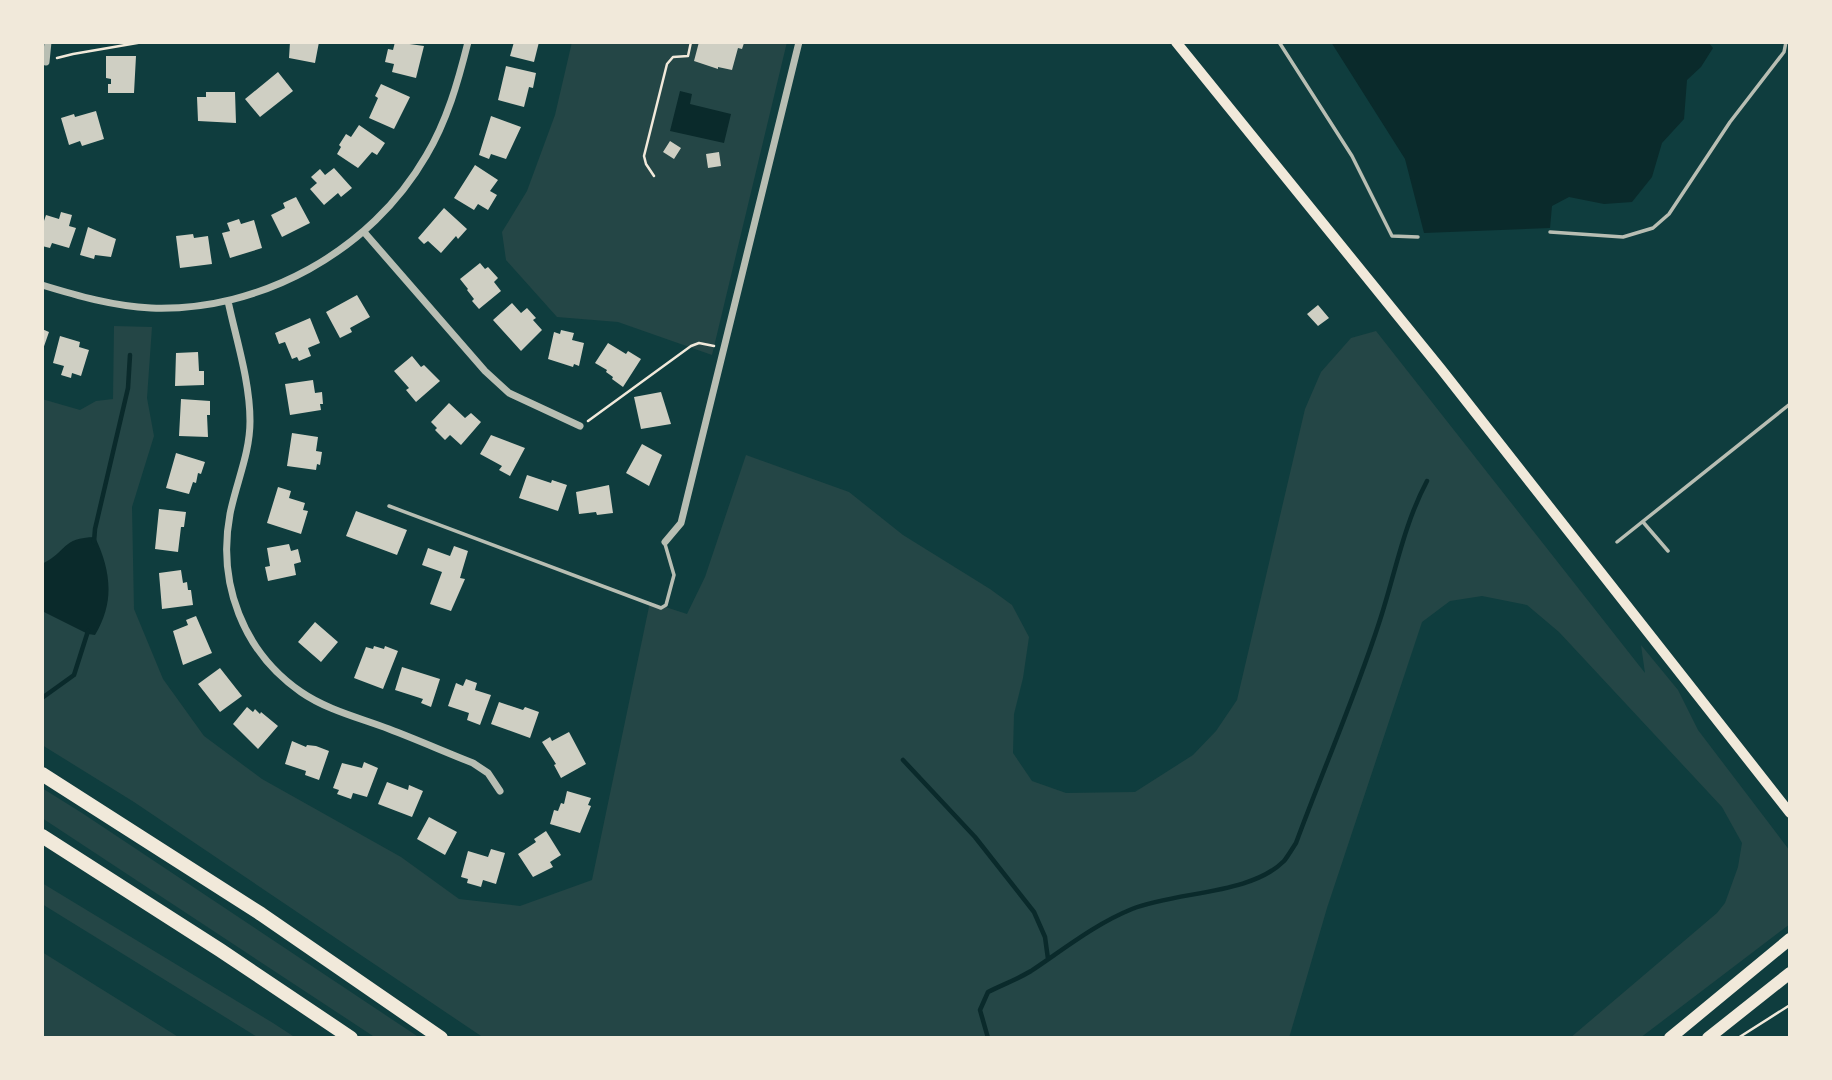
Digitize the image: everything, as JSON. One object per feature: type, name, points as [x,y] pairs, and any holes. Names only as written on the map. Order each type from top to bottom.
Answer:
[{"type":"highway","points":[[42,774],[261,914],[441,1038]]},
{"type":"highway","points":[[42,836],[351,1038]]},
{"type":"highway","points":[[1670,1038],[1790,939]]},
{"type":"highway","points":[[1708,1038],[1790,973]]},
{"type":"main road","points":[[1176,42],[1441,369],[1790,813]]},
{"type":"street","points":[[46,62],[48,42]]},
{"type":"street","points":[[42,285],[110,304],[151,308],[183,307],[228,300],[292,279],[364,232],[387,209],[426,157],[453,98],[468,42]]},
{"type":"street","points":[[665,542],[681,523],[799,42]]},
{"type":"street","points":[[364,232],[485,371],[509,393],[580,426]]},
{"type":"street","points":[[228,300],[248,396],[250,421],[248,448],[230,512],[226,563],[239,616],[250,638],[266,660],[302,692],[338,710],[473,763],[488,773],[500,791]]},
{"type":"lane","points":[[1279,42],[1352,156],[1392,236],[1418,237]]},
{"type":"lane","points":[[1550,232],[1623,237],[1653,228],[1669,214],[1730,122],[1784,52],[1786,42]]},
{"type":"lane","points":[[1617,542],[1790,404]]},
{"type":"lane","points":[[389,506],[661,608],[666,605],[674,575],[665,542]]},
{"type":"lane","points":[[1643,522],[1668,551]]},
{"type":"path","points":[[46,62],[73,54],[143,42]]},
{"type":"path","points":[[654,176],[644,156],[667,65],[673,57],[688,56],[691,42]]},
{"type":"path","points":[[580,426],[691,346],[704,344],[724,348]]},
{"type":"path","points":[[1738,1038],[1790,1005]]},
{"type":"shaded area","points":[[572,42],[787,42],[712,355],[618,322],[557,317],[506,260],[502,232],[527,191],[555,115]]},
{"type":"shaded area","points":[[1331,42],[1708,42],[1713,48],[1701,67],[1687,80],[1684,119],[1662,143],[1652,177],[1632,202],[1604,204],[1569,197],[1552,206],[1550,228],[1424,233],[1405,159]]},
{"type":"shaded area","points":[[680,91],[692,94],[690,104],[731,114],[724,143],[670,131]]},
{"type":"shaded area","points":[[114,326],[152,327],[147,398],[154,436],[132,507],[134,609],[163,679],[204,736],[262,779],[401,857],[459,899],[520,906],[592,880],[650,602],[687,614],[705,577],[746,455],[849,492],[903,535],[1012,605],[1029,637],[1014,714],[1013,753],[1032,781],[1066,793],[1135,792],[1193,755],[1216,731],[1237,700],[1305,409],[1321,372],[1351,338],[1376,331],[1645,673],[1641,645],[1678,690],[1698,730],[1790,851],[1790,924],[1640,1038],[1570,1038],[1717,913],[1725,903],[1738,867],[1742,843],[1722,807],[1559,632],[1527,605],[1482,596],[1450,601],[1422,622],[1327,908],[1289,1038],[484,1038],[134,802],[42,745],[42,399],[80,410],[96,401],[113,399]]},
{"type":"shaded area","points":[[95,537],[105,562],[108,598],[106,611],[95,635],[42,611],[42,564],[70,543]]},
{"type":"shaded area","points":[[42,788],[420,1038],[376,1038],[42,818]]},
{"type":"shaded area","points":[[42,883],[296,1038],[259,1038],[42,904]]},
{"type":"shaded area","points":[[42,952],[180,1038],[42,1038]]},
{"type":"building","points":[[290,42],[319,42],[315,63],[289,58]]},
{"type":"building","points":[[395,42],[424,46],[416,78],[392,72],[394,64],[385,62],[388,49],[393,50]]},
{"type":"building","points":[[514,42],[539,42],[534,62],[510,56]]},
{"type":"building","points":[[699,42],[744,43],[742,49],[738,48],[732,70],[718,69],[694,61]]},
{"type":"building","points":[[106,56],[136,56],[134,93],[108,93],[111,79],[106,78]]},
{"type":"building","points":[[506,66],[536,73],[533,88],[529,87],[524,107],[498,100]]},
{"type":"building","points":[[278,72],[293,91],[260,117],[245,99]]},
{"type":"building","points":[[381,84],[410,97],[394,129],[369,118]]},
{"type":"building","points":[[206,92],[235,92],[236,123],[198,121],[197,97],[206,97]]},
{"type":"building","points":[[96,111],[104,139],[82,146],[80,141],[69,145],[61,118]]},
{"type":"building","points":[[491,116],[521,127],[506,159],[491,154],[489,159],[479,155]]},
{"type":"building","points":[[359,125],[385,143],[377,155],[372,152],[358,168],[337,154],[346,134],[351,137]]},
{"type":"building","points":[[670,141],[681,148],[674,159],[663,152]]},
{"type":"building","points":[[719,152],[721,166],[708,168],[706,154]]},
{"type":"building","points":[[475,165],[498,180],[490,191],[497,195],[488,210],[478,204],[474,210],[454,198]]},
{"type":"building","points":[[334,168],[352,188],[341,197],[338,193],[324,205],[310,189],[317,183],[311,177],[320,169],[325,175]]},
{"type":"building","points":[[296,197],[310,223],[282,237],[271,215],[285,208],[283,203]]},
{"type":"building","points":[[444,208],[467,229],[458,239],[456,236],[441,253],[428,241],[424,244],[418,238]]},
{"type":"building","points":[[61,212],[72,215],[69,226],[76,228],[69,248],[52,243],[50,248],[42,246],[42,227],[46,215],[59,219]]},
{"type":"building","points":[[239,219],[241,224],[254,220],[262,248],[230,258],[222,233],[230,231],[227,223]]},
{"type":"building","points":[[88,227],[116,239],[111,257],[95,255],[94,259],[80,255]]},
{"type":"building","points":[[193,234],[194,238],[208,236],[212,264],[180,268],[176,236]]},
{"type":"building","points":[[480,263],[498,278],[494,282],[501,291],[479,309],[460,279]]},
{"type":"building","points":[[357,295],[370,317],[350,328],[352,332],[340,338],[326,312]]},
{"type":"building","points":[[512,303],[521,313],[527,308],[542,330],[521,351],[493,320]]},
{"type":"building","points":[[1318,305],[1329,318],[1318,326],[1307,314]]},
{"type":"building","points":[[310,318],[320,343],[308,348],[311,356],[299,361],[297,357],[292,359],[285,342],[279,344],[275,333]]},
{"type":"building","points":[[42,329],[49,332],[42,352]]},
{"type":"building","points":[[561,330],[574,333],[572,340],[584,343],[579,366],[574,364],[573,367],[548,359],[554,332],[560,334]]},
{"type":"building","points":[[60,336],[80,342],[79,347],[89,350],[81,376],[72,373],[71,378],[61,375],[64,366],[53,363]]},
{"type":"building","points":[[608,343],[641,359],[623,387],[612,379],[607,370],[595,363]]},
{"type":"building","points":[[198,352],[199,371],[204,371],[204,385],[175,386],[176,353]]},
{"type":"building","points":[[412,356],[421,367],[424,365],[440,381],[416,402],[406,390],[409,388],[394,371]]},
{"type":"building","points":[[313,380],[315,393],[322,392],[321,410],[290,415],[285,384]]},
{"type":"building","points":[[661,392],[671,424],[641,429],[634,397]]},
{"type":"building","points":[[181,399],[210,401],[210,415],[207,415],[208,437],[179,436]]},
{"type":"building","points":[[449,403],[465,418],[471,413],[481,422],[461,445],[450,435],[445,440],[431,422]]},
{"type":"building","points":[[292,433],[318,437],[316,451],[322,452],[320,465],[317,464],[316,470],[287,466]]},
{"type":"building","points":[[491,435],[525,448],[510,476],[499,470],[502,466],[480,454]]},
{"type":"building","points":[[642,444],[662,455],[649,486],[626,473]]},
{"type":"building","points":[[176,453],[205,462],[189,494],[166,488]]},
{"type":"building","points":[[527,475],[567,485],[558,511],[519,498]]},
{"type":"building","points":[[609,485],[613,513],[579,514],[576,492]]},
{"type":"building","points":[[278,487],[291,491],[289,498],[305,503],[303,510],[308,511],[301,534],[267,523]]},
{"type":"building","points":[[159,509],[186,512],[178,552],[155,549]]},
{"type":"building","points":[[356,511],[407,530],[397,555],[346,536]]},
{"type":"building","points":[[289,544],[291,551],[298,549],[301,562],[294,564],[296,575],[268,581],[265,567],[270,566],[267,548]]},
{"type":"building","points":[[454,546],[468,551],[460,578],[465,579],[451,611],[430,604],[442,572],[422,565],[428,548],[450,556]]},
{"type":"building","points":[[181,570],[183,583],[187,582],[188,590],[191,590],[193,605],[162,609],[159,573]]},
{"type":"building","points":[[196,616],[212,653],[183,665],[173,631],[188,625],[186,620]]},
{"type":"building","points":[[315,622],[338,642],[321,662],[298,642]]},
{"type":"building","points":[[374,646],[384,649],[385,646],[398,651],[383,689],[354,678],[366,647],[373,649]]},
{"type":"building","points":[[402,667],[440,679],[431,707],[421,703],[423,699],[395,690]]},
{"type":"building","points":[[220,668],[242,696],[220,712],[198,684]]},
{"type":"building","points":[[466,679],[477,683],[475,690],[491,695],[480,725],[467,720],[469,713],[448,706],[456,683],[463,686]]},
{"type":"building","points":[[499,702],[539,712],[530,738],[491,724]]},
{"type":"building","points":[[247,707],[253,712],[255,709],[260,714],[261,712],[278,726],[258,749],[233,724]]},
{"type":"building","points":[[569,732],[586,764],[561,778],[554,765],[556,764],[542,742],[550,737],[552,741]]},
{"type":"building","points":[[292,741],[306,747],[316,746],[329,751],[319,780],[305,775],[306,771],[285,764]]},
{"type":"building","points":[[364,762],[378,768],[367,797],[353,793],[351,799],[337,794],[339,790],[333,788],[342,763],[362,768]]},
{"type":"building","points":[[387,782],[408,790],[409,785],[423,791],[412,817],[378,804]]},
{"type":"building","points":[[567,791],[591,798],[588,805],[591,806],[580,833],[550,824],[554,810],[558,811],[561,803],[564,804]]},
{"type":"building","points":[[429,817],[457,832],[445,855],[417,839]]},
{"type":"building","points":[[546,831],[561,855],[550,862],[553,867],[533,877],[518,854],[536,842],[534,839]]},
{"type":"building","points":[[491,849],[505,853],[496,884],[483,880],[481,887],[467,883],[468,879],[461,877],[468,851],[488,857]]},
{"type":"waterway","points":[[94,542],[128,388],[130,355]]},
{"type":"waterway","points":[[988,1038],[980,1010],[988,992],[1031,971],[1092,929],[1118,915],[1150,903],[1252,880],[1270,872],[1284,861],[1296,843],[1360,678],[1405,533],[1427,481]]},
{"type":"waterway","points":[[42,698],[74,675],[88,631]]},
{"type":"waterway","points":[[903,760],[975,837],[1034,912],[1045,937],[1048,959]]}]
